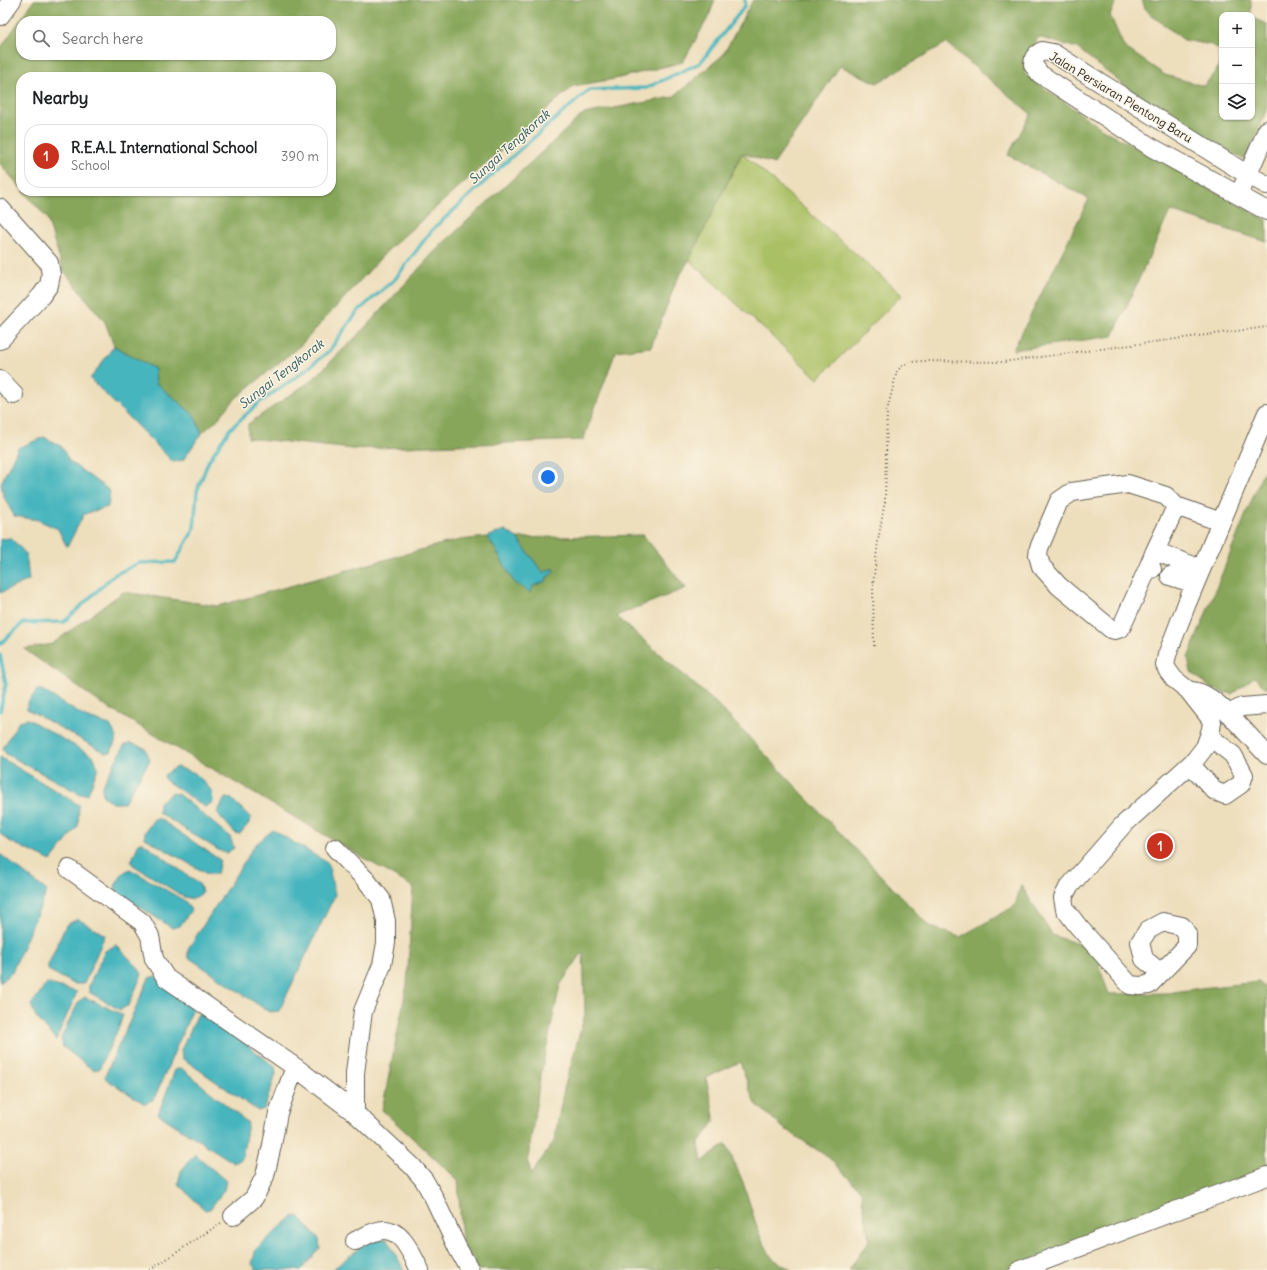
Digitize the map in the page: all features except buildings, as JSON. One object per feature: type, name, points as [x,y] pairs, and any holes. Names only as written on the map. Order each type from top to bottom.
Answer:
[{"type":"street","points":[[0,16],[12,0]]},
{"type":"street","name":"Jalan Persiaran Plentong Baru","points":[[1267,185],[1248,175],[1053,53],[1042,51],[1034,58],[1033,65],[1040,74],[1151,147],[1267,211]]},
{"type":"street","points":[[1240,195],[1267,130]]},
{"type":"street","points":[[0,208],[49,263],[51,274],[49,285],[42,296],[0,340]]},
{"type":"street","points":[[0,380],[14,395]]},
{"type":"street","points":[[1267,414],[1198,577],[1167,656],[1165,665],[1174,679],[1218,710],[1267,755]]},
{"type":"street","points":[[1176,506],[1155,551],[1150,568],[1121,628],[1116,630],[1111,629],[1059,586],[1041,566],[1038,555],[1039,548],[1059,501],[1072,492],[1128,484],[1166,496],[1176,506],[1221,522]]},
{"type":"street","points":[[1155,551],[1198,577]]},
{"type":"street","points":[[1170,576],[1198,577]]},
{"type":"street","points":[[1218,710],[1267,705]]},
{"type":"street","points":[[1161,973],[1149,985],[1130,985],[1077,925],[1065,909],[1063,898],[1068,888],[1122,826],[1191,765],[1205,747],[1212,722],[1218,710]]},
{"type":"street","points":[[1191,765],[1216,791],[1225,795],[1241,784],[1244,775],[1233,755],[1209,736]]},
{"type":"street","points":[[335,848],[366,880],[381,899],[386,921],[386,943],[382,965],[363,1011],[355,1073],[355,1113]]},
{"type":"street","points":[[69,869],[142,922],[150,936],[154,959],[166,978],[295,1067],[355,1113],[412,1166],[424,1180],[434,1196],[458,1249],[470,1270]]},
{"type":"street","points":[[232,1216],[254,1198],[265,1176],[278,1113],[295,1067]]},
{"type":"street","points":[[1020,1270],[1267,1176]]},
{"type":"street","points":[[355,1241],[374,1232],[385,1230],[394,1232],[402,1240],[420,1270]]},
{"type":"path","points":[[874,646],[874,585],[878,541],[885,501],[886,411],[894,377],[902,366],[910,362],[922,361],[1002,362],[1267,327]]},
{"type":"path","points":[[150,1270],[232,1216]]},
{"type":"green space","points":[[34,0],[715,0],[709,16],[683,62],[615,79],[573,86],[388,250],[302,344],[236,398],[216,421],[202,433],[194,415],[156,383],[155,369],[114,346],[105,322],[63,270],[47,218],[27,196],[336,196],[336,72],[16,72],[16,182],[0,164],[0,49],[16,26],[16,60],[336,60],[336,16],[23,16]]},
{"type":"green space","points":[[753,0],[1117,0],[1110,15],[1124,47],[1165,75],[1204,86],[1219,67],[1219,120],[1255,120],[1255,19],[1267,24],[1267,111],[1245,160],[1150,106],[1077,48],[1038,37],[1024,74],[1104,130],[1267,220],[1267,242],[1170,211],[1113,336],[1013,350],[1089,199],[1008,155],[1031,114],[946,43],[877,83],[840,66],[774,164],[742,153],[689,260],[676,282],[651,347],[616,351],[583,440],[353,449],[248,438],[248,424],[312,380],[359,334],[436,250],[583,114],[673,97],[723,55]]},
{"type":"green space","points":[[1142,0],[1251,0],[1251,12],[1219,12],[1219,49],[1212,45],[1184,40],[1146,11]]},
{"type":"green space","points":[[742,153],[902,295],[818,379],[689,260]]},
{"type":"green space","points":[[1267,471],[1267,689],[1254,677],[1232,694],[1212,689],[1191,672],[1188,658],[1263,472]]},
{"type":"green space","points":[[643,535],[686,588],[616,616],[717,704],[929,926],[960,937],[1015,906],[1021,885],[1052,935],[1108,954],[1099,966],[1109,994],[1167,993],[1259,982],[1267,990],[1267,1171],[1005,1270],[849,1270],[869,1240],[861,1191],[828,1157],[782,1127],[754,1102],[740,1062],[706,1078],[715,1121],[699,1143],[702,1162],[726,1144],[743,1182],[759,1234],[772,1258],[791,1270],[475,1270],[463,1258],[458,1180],[382,1110],[407,984],[413,887],[102,704],[24,649],[52,644],[123,592],[218,606],[460,540],[487,537],[494,547],[533,586],[546,581],[547,577],[554,572],[553,568],[543,573],[517,538]],"holes":[[[583,952],[585,1014],[564,1089],[554,1141],[531,1175],[528,1159],[540,1079],[560,985]]]},
{"type":"water","points":[[114,346],[155,369],[156,383],[194,415],[202,433],[183,460],[173,462],[90,379]]},
{"type":"water","points":[[44,437],[62,447],[69,461],[110,491],[108,507],[84,514],[67,547],[58,529],[38,520],[14,516],[3,495],[1,483],[18,448]]},
{"type":"water","points":[[505,530],[517,538],[543,573],[553,568],[554,572],[547,577],[546,581],[533,586],[531,593],[514,582],[487,537]]},
{"type":"water","points":[[11,538],[26,554],[29,580],[0,593],[0,539]]},
{"type":"water","points":[[37,690],[42,690],[85,717],[110,725],[117,737],[111,752],[105,753],[27,709],[27,704]]},
{"type":"water","points":[[28,719],[94,757],[98,768],[88,794],[80,794],[6,754],[3,748],[19,721]]},
{"type":"water","points":[[130,743],[145,748],[150,760],[124,803],[112,803],[103,796],[102,786],[124,746]]},
{"type":"water","points":[[0,757],[79,805],[78,826],[51,861],[11,842],[0,834]]},
{"type":"water","points":[[176,767],[195,773],[212,791],[213,802],[205,807],[165,780],[164,775]]},
{"type":"water","points":[[172,793],[178,794],[230,837],[234,848],[226,853],[220,851],[159,813],[159,802]]},
{"type":"water","points":[[225,798],[232,799],[251,818],[240,834],[235,833],[217,813]]},
{"type":"water","points":[[154,819],[160,819],[220,860],[217,874],[207,874],[145,838],[145,832]]},
{"type":"water","points":[[273,830],[328,863],[335,895],[279,1011],[269,1012],[188,957],[188,949],[255,845]]},
{"type":"water","points":[[139,843],[144,843],[200,885],[202,893],[193,899],[184,897],[133,865],[131,862]]},
{"type":"water","points":[[0,854],[47,891],[12,972],[0,983]]},
{"type":"water","points":[[130,869],[185,901],[191,910],[180,926],[172,928],[117,892],[115,886],[123,873]]},
{"type":"water","points":[[78,919],[105,935],[84,984],[74,984],[48,970],[48,965],[66,925]]},
{"type":"water","points":[[116,945],[137,966],[142,974],[129,1005],[120,1010],[89,992],[89,985],[105,951]]},
{"type":"water","points":[[155,976],[192,1002],[192,1011],[154,1099],[145,1104],[106,1079],[105,1076],[149,978]]},
{"type":"water","points":[[47,983],[77,992],[56,1040],[36,1017],[31,1005]]},
{"type":"water","points":[[85,997],[123,1015],[119,1027],[99,1069],[93,1070],[63,1047],[61,1038],[79,1001]]},
{"type":"water","points":[[206,1012],[275,1067],[276,1074],[264,1109],[258,1111],[182,1058],[181,1050],[198,1014]]},
{"type":"water","points":[[181,1068],[248,1123],[242,1159],[234,1163],[158,1114],[175,1070]]},
{"type":"water","points":[[195,1154],[226,1181],[224,1190],[210,1209],[205,1210],[178,1184],[181,1171]]},
{"type":"water","points":[[299,1216],[319,1239],[320,1248],[301,1270],[257,1270],[252,1264],[256,1249],[292,1217]]},
{"type":"water","points":[[371,1239],[387,1239],[404,1270],[332,1270]]},
{"type":"waterway","name":"Sungai Tengkorak","points":[[0,644],[23,623],[64,622],[114,575],[139,563],[175,562],[194,529],[197,491],[209,460],[230,429],[260,402],[302,373],[329,351],[357,312],[395,279],[432,230],[516,153],[589,90],[646,88],[700,63],[745,6],[745,0]]},
{"type":"waterway","name":"Sungai Tengkorak","points":[[0,655],[6,684],[0,711]]},
{"type":"place","name":"R.E.A.L International School","points":[[1160,846]]}]
